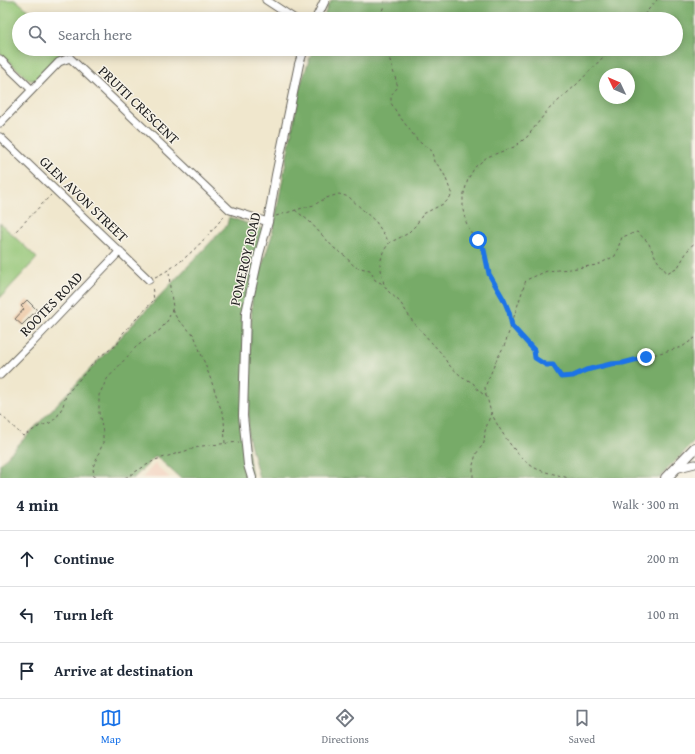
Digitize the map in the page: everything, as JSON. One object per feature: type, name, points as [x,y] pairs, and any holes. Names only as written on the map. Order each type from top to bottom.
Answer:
[{"type":"main road","points":[[666,478],[695,448]]},
{"type":"street","points":[[266,0],[284,12]]},
{"type":"street","points":[[319,12],[325,0]]},
{"type":"street","name":"POMEROY ROAD","points":[[252,478],[248,465],[243,416],[246,313],[259,254],[269,220],[276,175],[302,56]]},
{"type":"street","name":"PRUITI CRESCENT","points":[[0,123],[59,62],[70,58],[229,209],[269,220]]},
{"type":"street","points":[[0,59],[32,90]]},
{"type":"street","name":"GLEN AVON STREET","points":[[0,137],[149,280]]},
{"type":"street","name":"ROOTES ROAD","points":[[0,375],[120,251]]},
{"type":"street","points":[[675,469],[695,464]]},
{"type":"path","points":[[380,12],[383,9],[384,0]]},
{"type":"path","points":[[646,12],[657,0]]},
{"type":"path","points":[[389,56],[398,86],[391,95],[391,103],[418,140],[432,151],[434,162],[440,167],[452,194],[445,203],[423,214],[416,225],[407,234],[389,243],[383,252],[380,264],[384,285],[400,302],[413,322],[442,354],[448,364],[461,376],[473,382],[479,391],[487,397]]},
{"type":"path","points":[[604,56],[576,85],[547,111],[527,137],[514,147],[487,156],[475,167],[468,179],[463,197],[463,210],[466,222],[471,233],[478,240],[484,250],[489,274],[504,300],[509,312],[512,326],[534,350],[535,358],[546,365],[553,365],[561,377],[573,376],[586,370],[611,364],[623,363],[682,347],[695,338]]},
{"type":"path","points":[[12,235],[56,190]]},
{"type":"path","points":[[269,220],[272,217],[314,205],[326,198],[339,194],[349,197],[376,222],[389,243]]},
{"type":"path","points":[[0,414],[23,436],[40,426],[50,423],[57,417],[63,406],[66,395],[99,357],[117,345],[123,333],[154,300],[149,280],[169,270],[194,250],[229,209]]},
{"type":"path","points":[[295,210],[309,221],[334,248],[344,255],[355,267],[370,270],[375,280],[384,285]]},
{"type":"path","points":[[568,478],[535,468],[523,460],[507,440],[488,406],[485,387],[512,326],[526,280],[547,271],[597,265],[615,256],[622,236],[637,232],[648,242],[657,260],[667,273],[678,267],[688,250],[695,242]]},
{"type":"path","points":[[94,478],[93,467],[103,443],[103,432],[99,413],[99,395],[107,379],[136,347],[160,330],[168,320],[174,307],[170,288],[169,270]]},
{"type":"path","points":[[172,310],[178,320],[194,336],[224,418],[225,444]]},
{"type":"path","points":[[473,478],[473,465],[476,454],[484,444],[485,431],[491,413]]},
{"type":"path","points":[[125,478],[155,460],[202,446],[246,441]]},
{"type":"shaded area","points":[[155,464],[170,478],[142,478]]},
{"type":"green space","points":[[0,0],[16,0],[31,12],[12,12],[12,56],[59,56],[36,80],[29,80],[0,53]]},
{"type":"green space","points":[[332,0],[695,0],[695,441],[659,478],[259,478],[248,435],[252,296],[272,235],[301,83],[311,56],[683,56],[683,12],[326,12]]},
{"type":"green space","points":[[229,217],[266,230],[246,313],[243,416],[252,478],[180,478],[156,456],[134,478],[0,478],[0,464],[227,225]]},
{"type":"green space","points":[[0,223],[37,258],[0,298]]},
{"type":"building","points":[[27,300],[37,310],[22,325],[15,319],[24,309],[21,306]]},
{"type":"route","points":[[478,240],[484,250],[489,274],[509,312],[512,326],[534,350],[535,358],[546,365],[553,365],[561,377],[573,376],[586,370],[646,357]]}]
